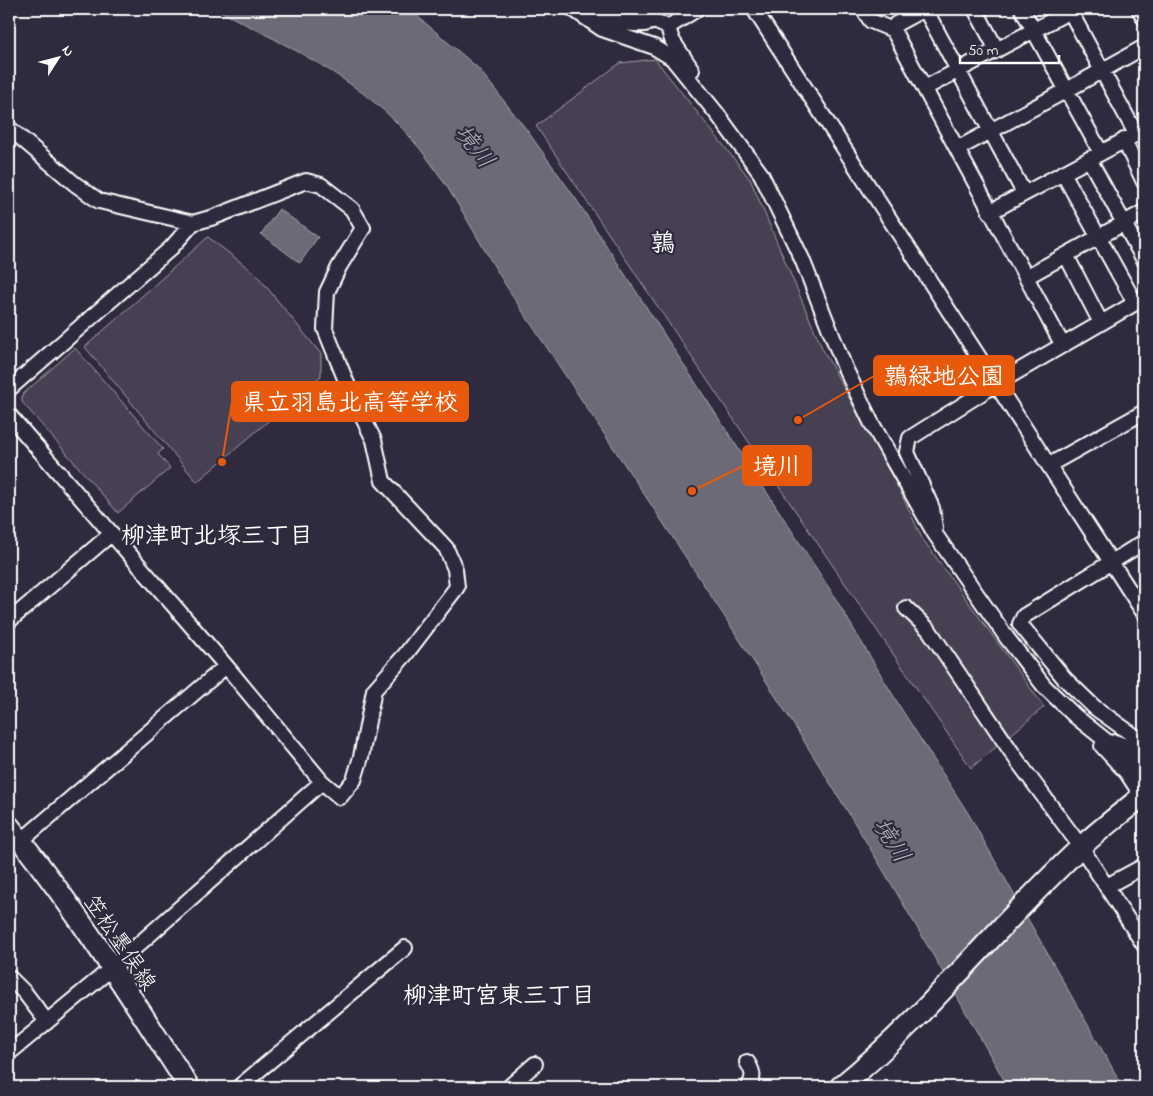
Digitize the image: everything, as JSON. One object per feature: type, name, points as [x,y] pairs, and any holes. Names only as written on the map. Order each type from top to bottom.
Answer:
[{"type":"street","points":[[626,9],[652,22],[668,27],[697,9]]},
{"type":"street","points":[[754,9],[1144,613]]},
{"type":"street","points":[[863,9],[871,21],[893,30],[1062,344]]},
{"type":"street","points":[[893,30],[896,24],[924,9],[1024,193]]},
{"type":"street","points":[[975,9],[997,50]]},
{"type":"street","points":[[1022,9],[1068,90],[1124,223],[1144,260]]},
{"type":"street","points":[[1139,9],[1144,18]]},
{"type":"street","points":[[574,10],[591,13],[610,20],[644,25],[652,22]]},
{"type":"street","points":[[574,10],[602,29],[654,47],[672,58],[703,96],[761,174],[792,237],[845,368],[871,422],[935,534],[1044,686],[1075,716],[1144,771]]},
{"type":"street","points":[[925,88],[1070,11],[1135,134],[1144,182]]},
{"type":"street","points":[[668,27],[672,40],[700,81],[703,96]]},
{"type":"street","points":[[957,149],[1144,47]]},
{"type":"street","points":[[9,128],[74,184],[99,201],[194,223],[306,181],[321,185],[352,209],[363,228],[339,267],[327,292],[325,329],[352,396],[374,440],[383,481],[446,548],[455,569],[457,587],[405,655],[374,690],[361,757],[354,780],[340,797],[322,782],[226,666],[9,415]]},
{"type":"street","points":[[990,212],[1135,134]]},
{"type":"street","points":[[935,534],[932,508],[907,452],[910,438],[1062,344],[1139,301],[1098,237],[1063,173]]},
{"type":"street","points":[[1026,278],[1144,212]]},
{"type":"street","points":[[9,389],[171,248],[194,223]]},
{"type":"street","points":[[1066,255],[1100,323]]},
{"type":"street","points":[[1049,465],[1144,412]]},
{"type":"street","points":[[9,621],[111,534]]},
{"type":"street","points":[[1144,542],[1024,616],[1020,624],[1065,679],[1094,707],[1144,743]]},
{"type":"street","points":[[906,608],[928,630],[1019,763],[1081,847],[1144,945]]},
{"type":"street","points":[[15,834],[226,666]]},
{"type":"street","points":[[1100,736],[1144,753]]},
{"type":"street","points":[[840,1087],[860,1071],[938,994],[1081,847],[1143,796],[1127,773],[1099,744],[1100,736]]},
{"type":"street","points":[[9,1052],[112,968],[322,782]]},
{"type":"street","name":"笠松墨俣線","points":[[15,834],[49,878],[112,968],[189,1087]]},
{"type":"street","points":[[1107,886],[1144,866]]},
{"type":"street","points":[[239,1087],[405,948]]},
{"type":"street","points":[[9,977],[26,993],[47,1022]]},
{"type":"street","points":[[747,1062],[752,1069],[753,1076],[748,1087]]},
{"type":"street","points":[[509,1087],[535,1064]]},
{"type":"shaded area","points":[[655,59],[750,179],[823,350],[900,491],[922,538],[1044,707],[971,768],[536,126],[620,63]]},
{"type":"shaded area","points":[[208,237],[256,274],[321,354],[321,376],[197,482],[85,347]]},
{"type":"shaded area","points":[[75,348],[163,449],[158,454],[170,468],[118,513],[22,402],[22,395]]},
{"type":"water","points":[[216,9],[409,9],[478,68],[526,129],[576,199],[831,591],[902,710],[968,813],[1123,1087],[1008,1087],[894,888],[791,720],[520,307],[427,158],[394,120],[354,86],[286,45]]},
{"type":"water","points":[[279,209],[318,237],[300,263],[261,234]]},
{"type":"place","name":"鶉緑地公園","points":[[798,420]]},
{"type":"place","name":"県立羽島北高等学校","points":[[222,462]]},
{"type":"place","name":"境川","points":[[692,491]]},
{"type":"district","name":"鶉","points":[[663,242]]},
{"type":"district","name":"柳津町北塚三丁目","points":[[217,535]]},
{"type":"district","name":"柳津町宮東三丁目","points":[[499,995]]}]
